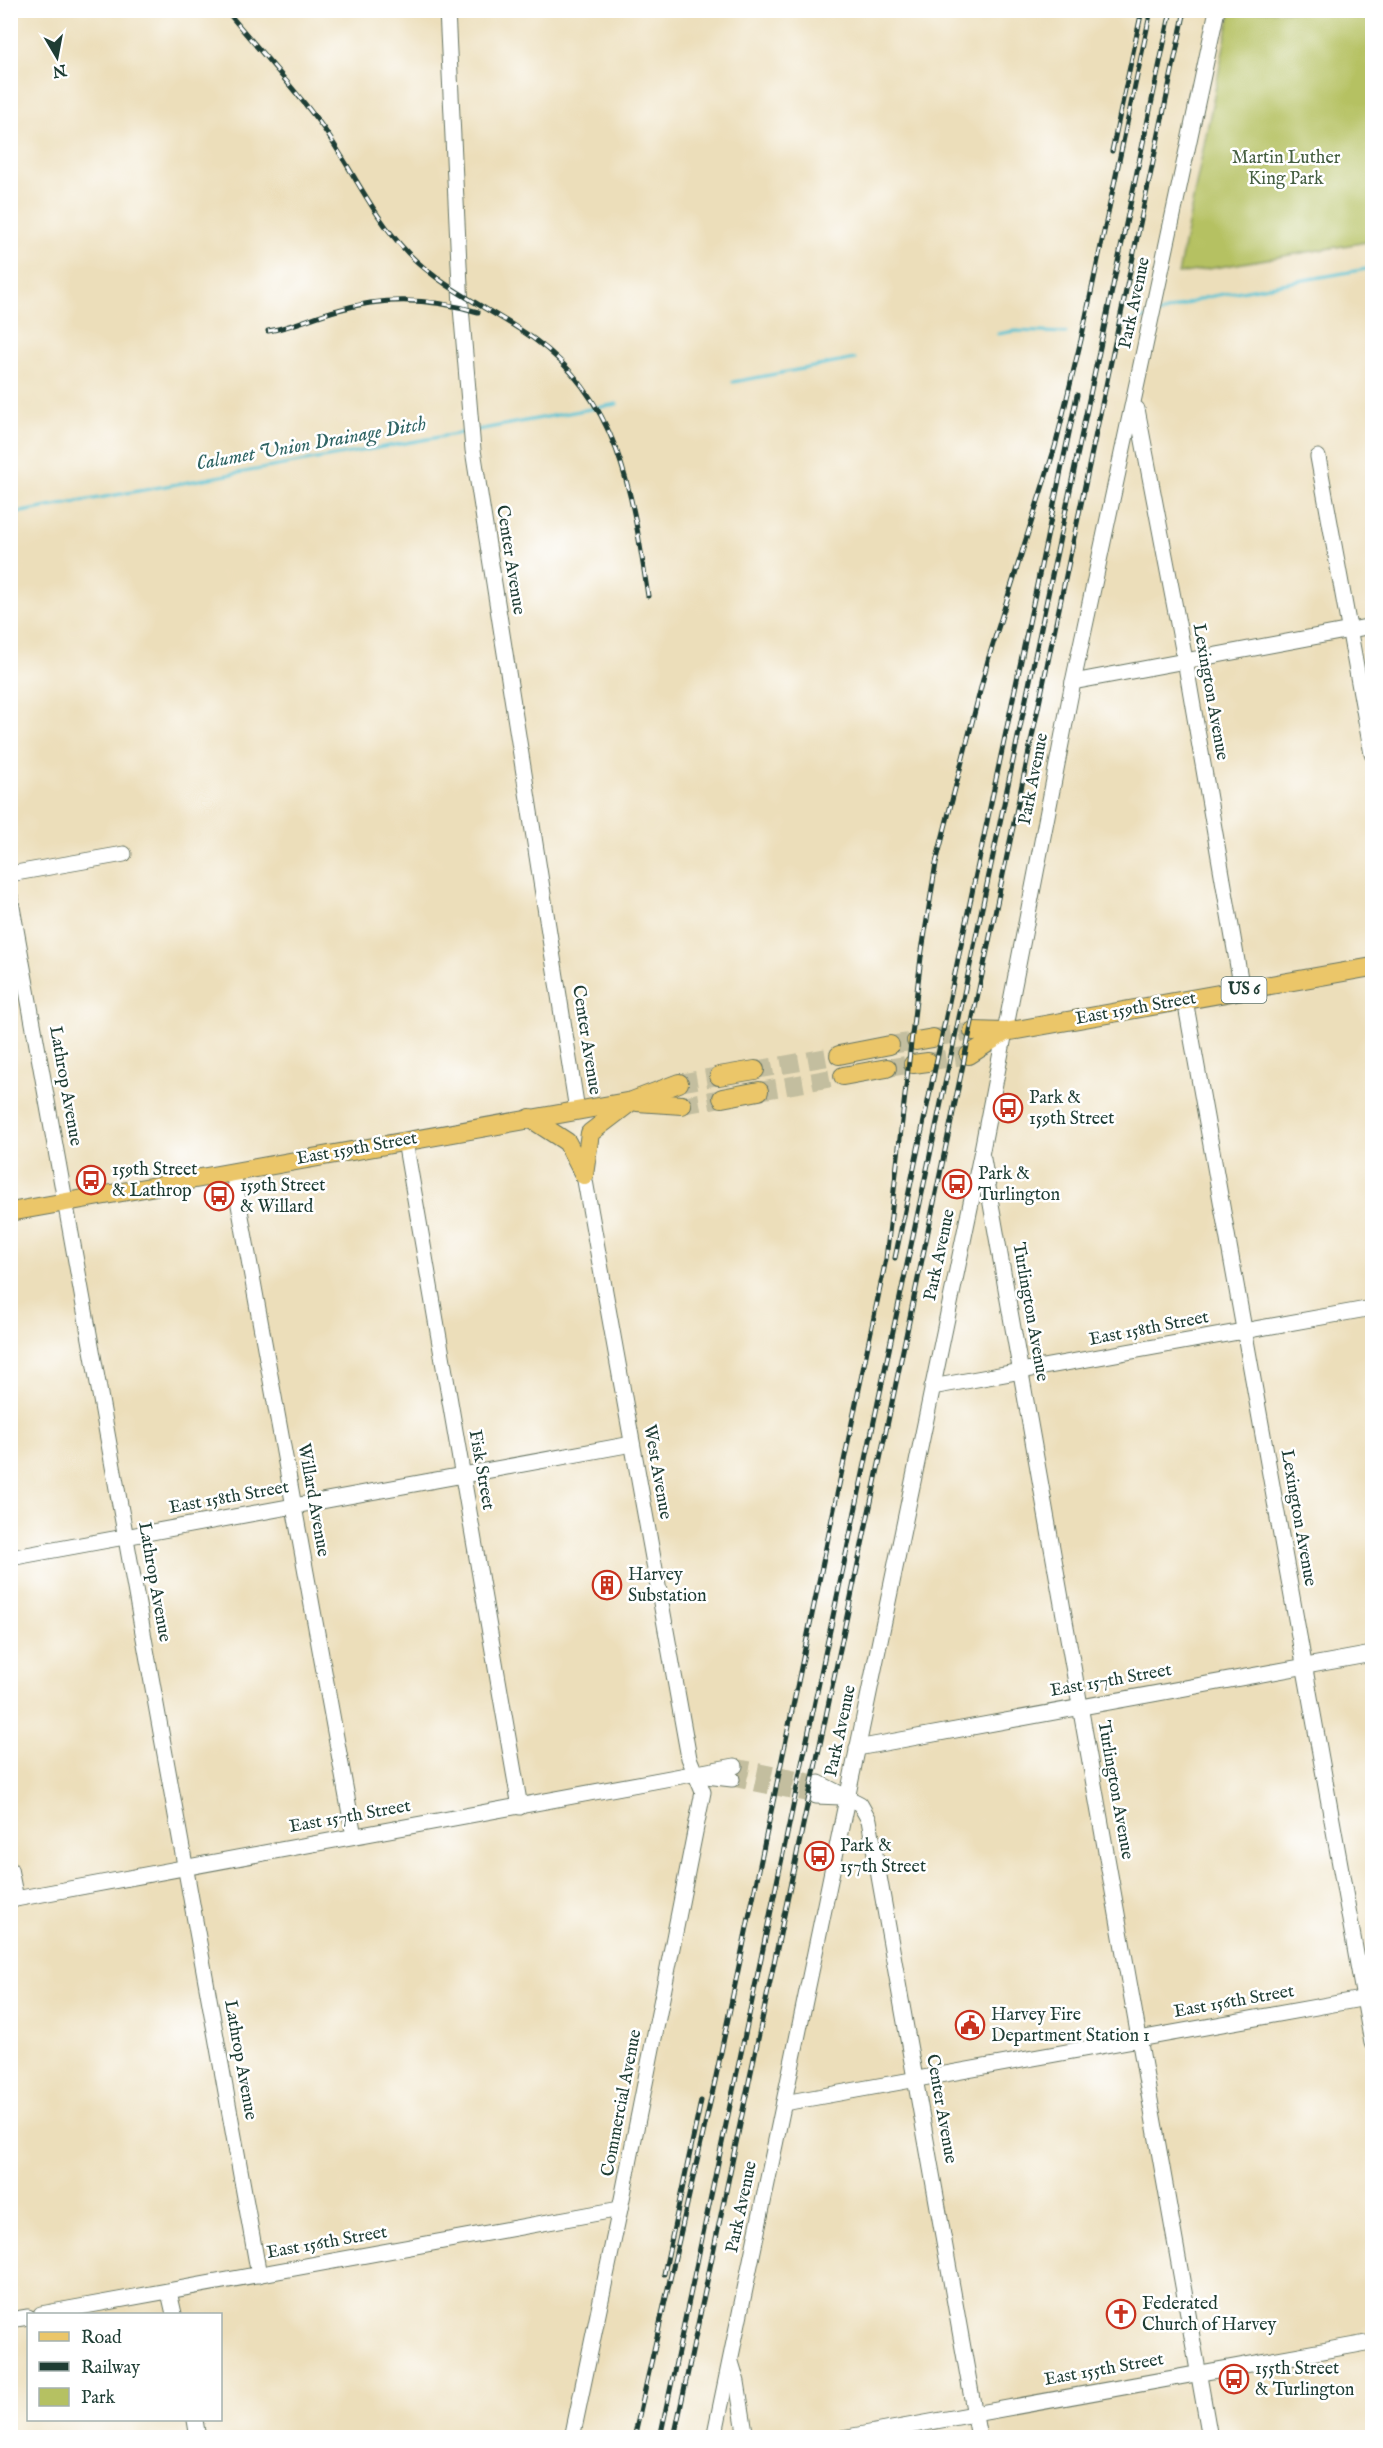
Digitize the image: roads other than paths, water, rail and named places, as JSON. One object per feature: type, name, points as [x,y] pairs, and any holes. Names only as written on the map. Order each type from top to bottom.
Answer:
[{"type":"main road","name":"East 159th Street","points":[[973,1030],[1005,1032],[1372,967]]},
{"type":"main road","name":"East 159th Street","points":[[969,1055],[1005,1032]]},
{"type":"main road","points":[[839,1054],[890,1046]]},
{"type":"main road","points":[[843,1076],[887,1068]]},
{"type":"main road","points":[[719,1076],[755,1070]]},
{"type":"main road","name":"East 159th Street","points":[[10,1212],[632,1101],[679,1083]]},
{"type":"main road","points":[[723,1098],[759,1091]]},
{"type":"main road","name":"East 159th Street","points":[[632,1101],[682,1106]]},
{"type":"main road","points":[[584,1174],[590,1133],[632,1101]]},
{"type":"main road","points":[[530,1118],[567,1142],[584,1174]]},
{"type":"street","name":"Center Avenue","points":[[447,10],[462,307],[473,450],[577,1110]]},
{"type":"street","name":"Park Avenue","points":[[714,2438],[982,1150],[1073,682],[1217,10]]},
{"type":"street","name":"Lexington Avenue","points":[[1135,400],[1185,660],[1242,990]]},
{"type":"street","points":[[1318,457],[1372,754]]},
{"type":"street","points":[[1073,682],[1372,626]]},
{"type":"street","points":[[10,874],[124,854]]},
{"type":"street","name":"Lathrop Avenue","points":[[10,896],[259,2275]]},
{"type":"street","name":"Lexington Avenue","points":[[1185,1000],[1305,1666],[1368,1998],[1372,2043]]},
{"type":"street","name":"Fisk Street","points":[[405,1141],[520,1807]]},
{"type":"street","name":"Turlington Avenue","points":[[982,1150],[1210,2438]]},
{"type":"street","name":"Willard Avenue","points":[[233,1172],[354,1836]]},
{"type":"street","name":"West Avenue","points":[[584,1174],[688,1758],[697,1775]]},
{"type":"street","name":"East 158th Street","points":[[932,1387],[1021,1373],[1372,1308]]},
{"type":"street","name":"East 158th Street","points":[[10,1558],[632,1444]]},
{"type":"street","name":"East 157th Street","points":[[857,1748],[1372,1654]]},
{"type":"street","name":"East 157th Street","points":[[13,1899],[697,1775],[733,1772]]},
{"type":"street","name":"Commercial Avenue","points":[[572,2438],[703,1791],[697,1775]]},
{"type":"street","points":[[817,1790],[847,1797]]},
{"type":"street","name":"Center Avenue","points":[[847,1797],[860,1804],[869,1820],[979,2438]]},
{"type":"street","points":[[10,1869],[13,1899]]},
{"type":"street","name":"East 156th Street","points":[[784,2103],[1368,1998]]},
{"type":"street","name":"East 156th Street","points":[[47,2313],[620,2209]]},
{"type":"street","points":[[169,2292],[174,2313]]},
{"type":"street","points":[[10,2320],[27,2317]]},
{"type":"street","name":"East 155th Street","points":[[842,2438],[1372,2342]]},
{"type":"street","points":[[731,2362],[737,2382],[746,2438]]},
{"type":"street","points":[[195,2421],[198,2438]]},
{"type":"waterway","name":"Calumet Union Drainage Ditch","points":[[1158,314],[1207,297],[1372,268]]},
{"type":"waterway","name":"Calumet Union Drainage Ditch","points":[[1121,327],[1146,318]]},
{"type":"waterway","name":"Calumet Union Drainage Ditch","points":[[998,334],[1015,331],[1066,333]]},
{"type":"waterway","name":"Calumet Union Drainage Ditch","points":[[733,382],[855,359]]},
{"type":"waterway","name":"Calumet Union Drainage Ditch","points":[[477,430],[617,404]]},
{"type":"waterway","name":"Calumet Union Drainage Ditch","points":[[10,514],[467,432]]},
{"type":"tunnel","points":[[933,1038],[973,1031]]},
{"type":"tunnel","points":[[890,1045],[916,1041]]},
{"type":"tunnel","points":[[755,1070],[839,1055]]},
{"type":"tunnel","points":[[928,1062],[969,1055]]},
{"type":"tunnel","points":[[887,1068],[913,1064]]},
{"type":"tunnel","points":[[679,1083],[719,1076]]},
{"type":"tunnel","points":[[759,1091],[843,1076]]},
{"type":"tunnel","points":[[682,1105],[722,1098]]},
{"type":"tunnel","points":[[735,1766],[819,1783]]},
{"type":"tunnel","points":[[732,1779],[816,1796]]},
{"type":"railway","points":[[226,10],[319,122],[372,206],[408,253],[453,289],[534,339],[563,364],[586,392],[604,422],[618,454],[636,524],[648,596]]},
{"type":"railway","points":[[1112,151],[1142,10]]},
{"type":"railway","points":[[634,2438],[715,2081],[886,1259],[921,957],[936,863],[988,660],[1055,447],[1081,340],[1151,10]]},
{"type":"railway","points":[[660,2438],[1171,10]]},
{"type":"railway","points":[[674,2438],[1185,10]]},
{"type":"railway","points":[[268,331],[329,312],[374,302],[408,300],[443,304],[478,312]]},
{"type":"railway","points":[[895,1258],[1077,395]]},
{"type":"railway","points":[[664,2274],[701,2101]]},
{"type":"place","name":"Park & 159th Street","points":[[1008,1108]]},
{"type":"place","name":"159th Street & Lathrop","points":[[91,1180]]},
{"type":"place","name":"Park & Turlington","points":[[957,1184]]},
{"type":"place","name":"159th Street & Willard","points":[[219,1196]]},
{"type":"place","name":"Harvey Substation","points":[[607,1585]]},
{"type":"place","name":"Park & 157th Street","points":[[819,1856]]},
{"type":"place","name":"Harvey Fire Department Station 1","points":[[970,2025]]},
{"type":"place","name":"Federated Church of Harvey","points":[[1121,2314]]},
{"type":"place","name":"155th Street & Turlington","points":[[1234,2379]]},
{"type":"park label","name":"Martin Luther King Park","points":[[1286,168]]}]
